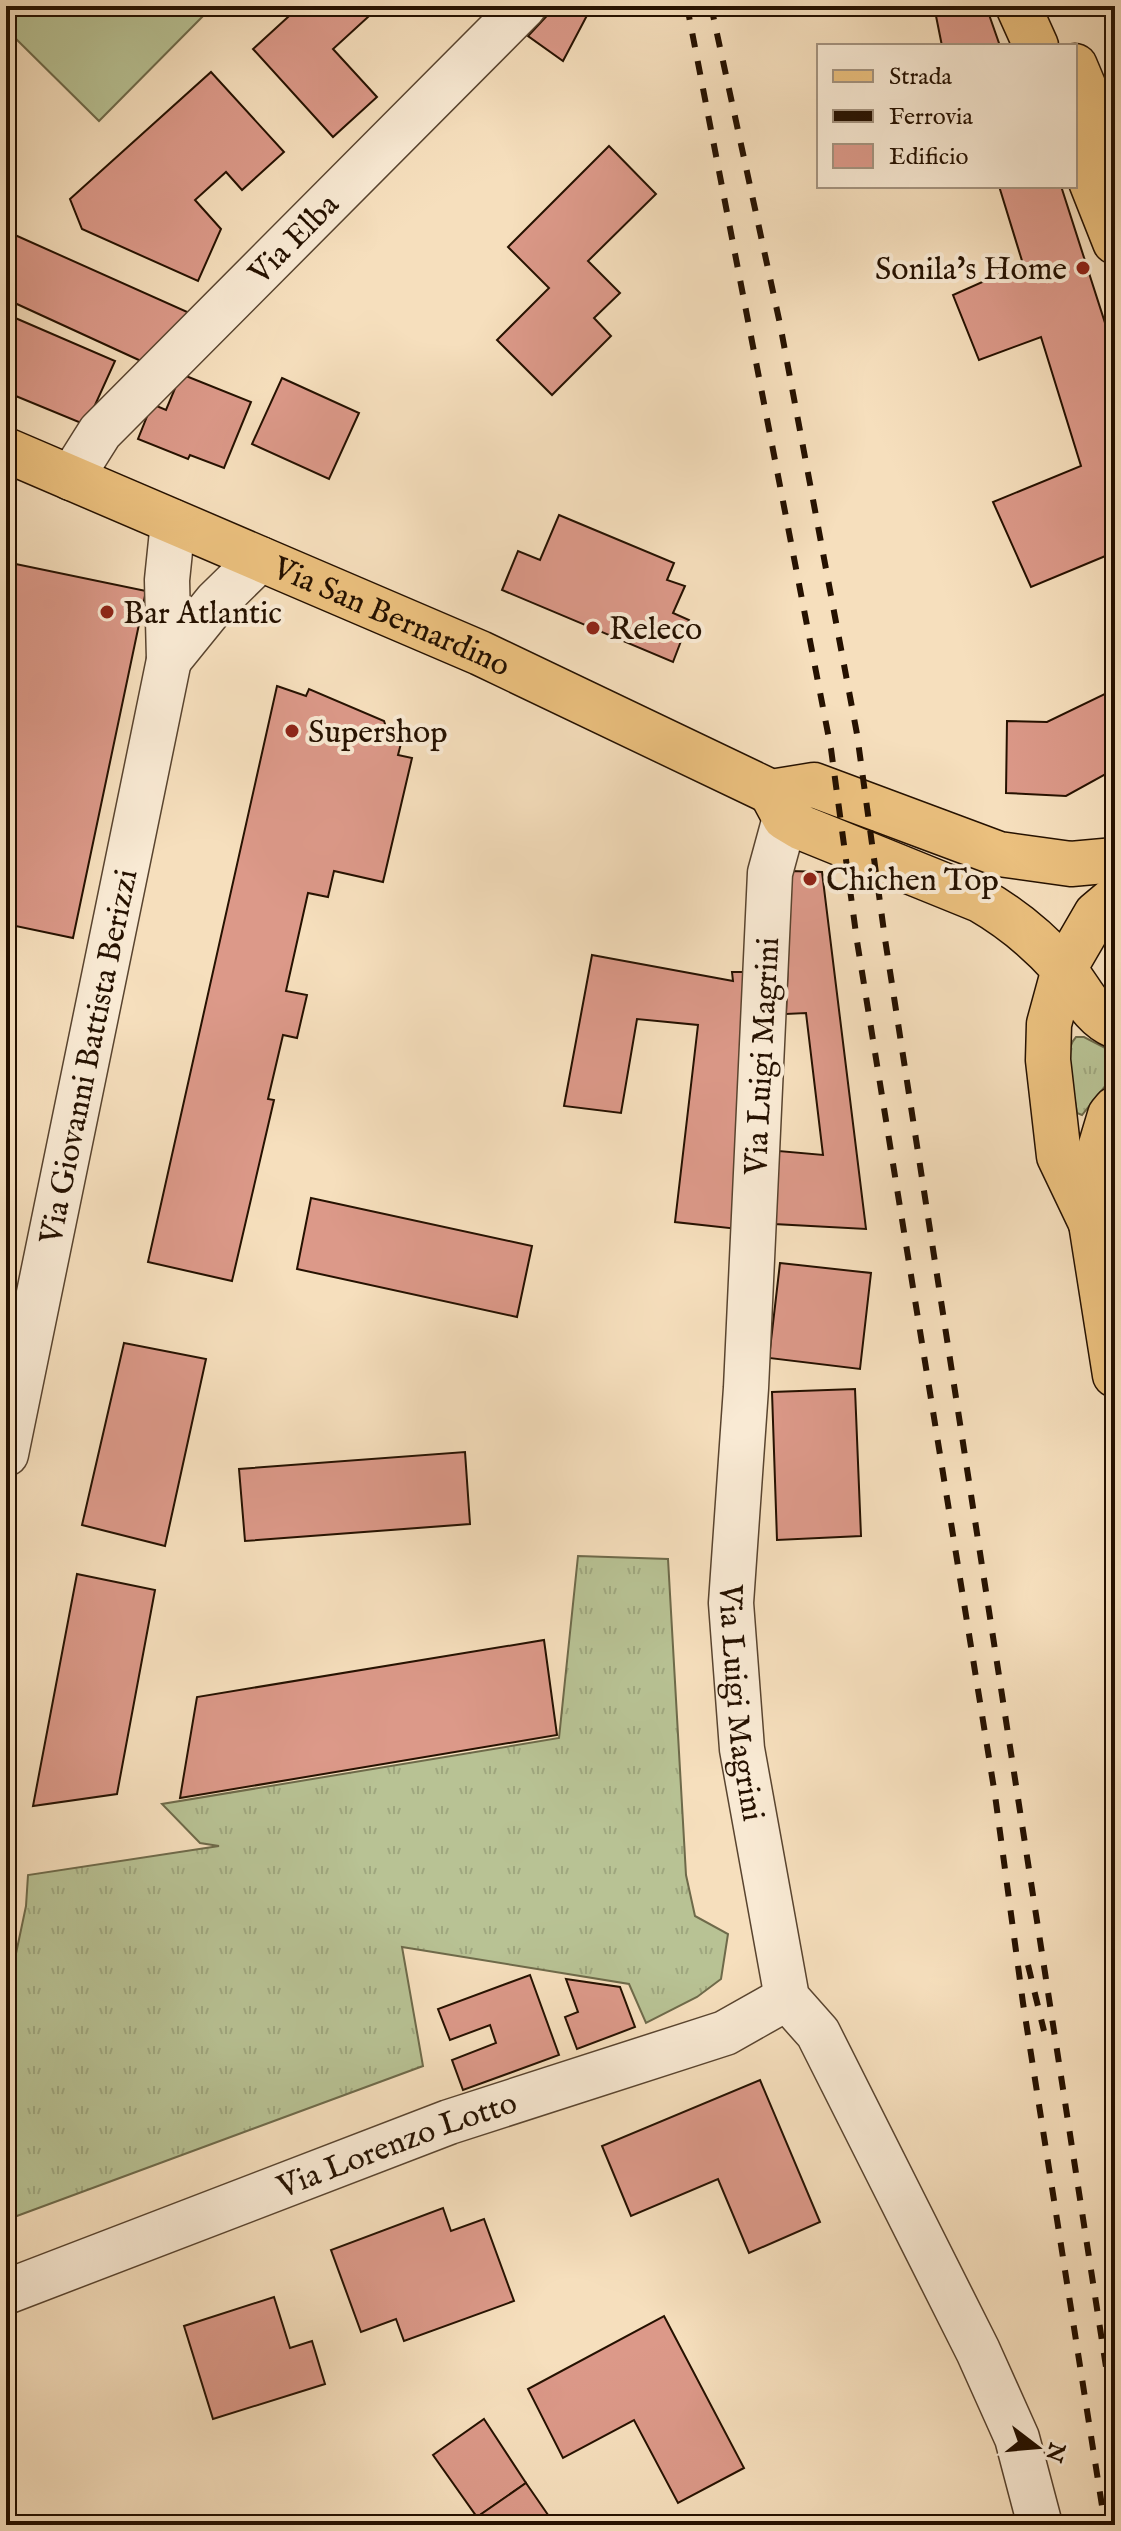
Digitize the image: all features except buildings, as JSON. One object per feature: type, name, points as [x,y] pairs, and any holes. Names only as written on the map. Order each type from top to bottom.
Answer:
[{"type":"main road","points":[[1018,6],[1035,44]]},
{"type":"main road","points":[[1050,6],[1066,44]]},
{"type":"main road","points":[[1077,71],[1115,161]]},
{"type":"main road","points":[[1077,146],[1115,242]]},
{"type":"main road","name":"Via San Bernardino","points":[[6,450],[480,653],[778,805],[980,900],[1025,929],[1064,969],[1083,999],[1115,1026]]},
{"type":"main road","points":[[778,805],[814,785],[999,854],[1071,864],[1115,860]]},
{"type":"main road","points":[[1091,1223],[1059,1156],[1051,1098],[1049,1024],[1064,969],[1096,914],[1115,898]]},
{"type":"main road","points":[[1115,1109],[1110,1115],[1098,1155],[1091,1223],[1115,1375]]},
{"type":"street","name":"Via Elba","points":[[71,478],[100,432],[524,6]]},
{"type":"street","name":"Via Giovanni Battista Berizzi","points":[[6,1454],[169,660],[167,580],[173,522]]},
{"type":"street","name":"Via Giovanni Battista Berizzi","points":[[169,660],[216,602],[260,559]]},
{"type":"street","name":"Via Luigi Magrini","points":[[778,805],[770,873],[746,1388],[731,1603],[742,1749],[787,1998]]},
{"type":"street","name":"Via Lorenzo Lotto","points":[[6,2292],[449,2122],[725,2033],[787,1998]]},
{"type":"street","points":[[787,1998],[818,2033],[978,2351],[1017,2438],[1040,2525]]},
{"type":"green space","points":[[6,6],[213,6],[99,121],[6,29]]},
{"type":"green space","points":[[1076,1037],[1084,1037],[1115,1053],[1115,1078],[1082,1115],[1077,1113],[1069,1070],[1069,1052]]},
{"type":"green space","points":[[578,1556],[668,1559],[686,1875],[695,1916],[728,1934],[721,1979],[697,1997],[646,2023],[629,1984],[402,1947],[423,2066],[6,2220],[6,2001],[26,1906],[28,1875],[219,1846],[200,1843],[162,1804],[559,1738]]},
{"type":"railway","points":[[687,6],[831,749],[857,941],[995,1795],[1023,2003],[1105,2525]]},
{"type":"railway","points":[[711,6],[780,324],[857,734],[885,939],[1115,2425]]},
{"type":"railway","points":[[1028,1965],[1044,2031]]},
{"type":"place","name":"Sonila's Home","points":[[1083,268]]},
{"type":"place","name":"Bar Atlantic","points":[[107,612]]},
{"type":"place","name":"Releco","points":[[593,628]]},
{"type":"place","name":"Supershop","points":[[292,731]]},
{"type":"place","name":"Chichen Top","points":[[810,879]]}]
